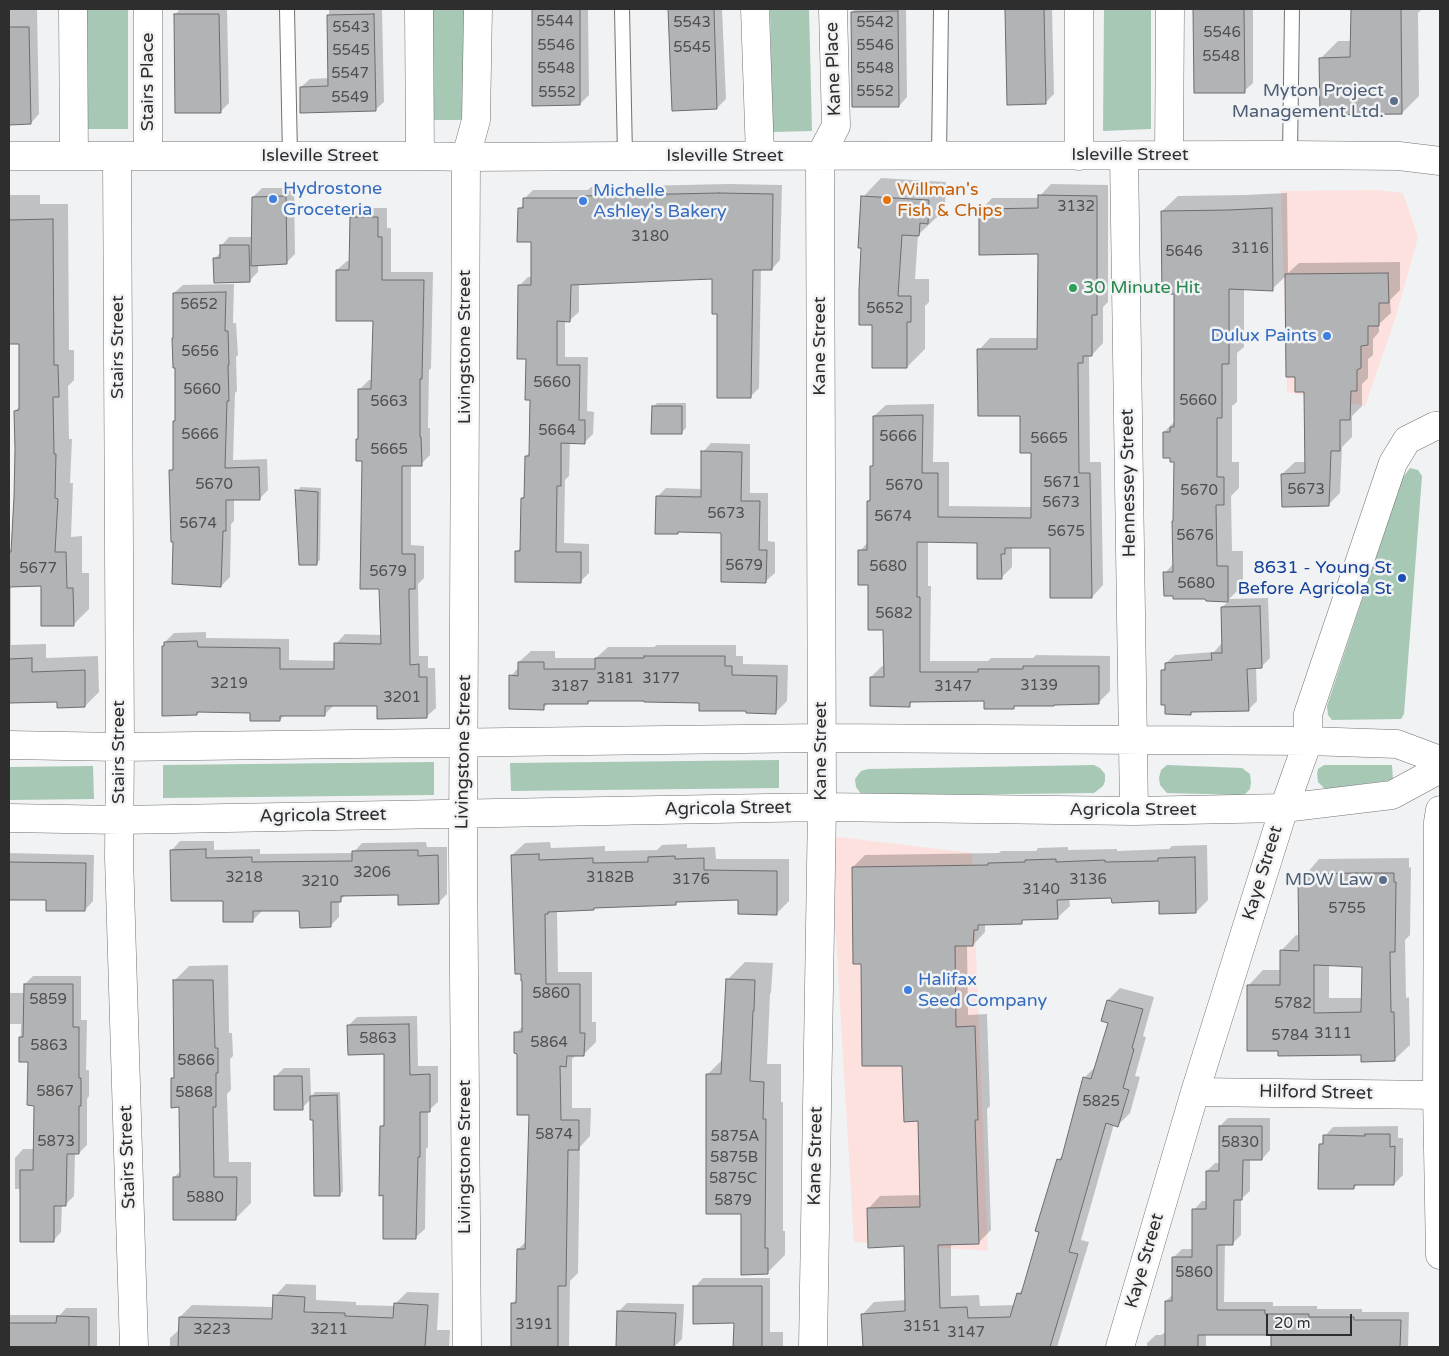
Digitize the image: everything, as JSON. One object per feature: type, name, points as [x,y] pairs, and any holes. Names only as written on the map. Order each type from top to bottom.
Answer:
[{"type":"street","points":[[74,9],[74,156]]},
{"type":"street","name":"Stairs Place","points":[[148,9],[148,156]]},
{"type":"street","points":[[419,9],[420,156]]},
{"type":"street","name":"Livingstone Street","points":[[467,1347],[463,814],[466,157],[476,120],[478,9]]},
{"type":"street","points":[[754,9],[760,156]]},
{"type":"street","name":"Kane Place","points":[[820,156],[836,126],[833,9]]},
{"type":"street","points":[[1079,9],[1079,156]]},
{"type":"street","points":[[1169,155],[1170,9]]},
{"type":"street","name":"Hennessey Street","points":[[1124,155],[1134,811]]},
{"type":"street","name":"Isleville Street","points":[[9,156],[1290,155],[1399,156],[1440,161]]},
{"type":"street","name":"Kane Street","points":[[813,1347],[822,807],[820,156]]},
{"type":"street","name":"Stairs Street","points":[[117,157],[119,857],[134,1347]]},
{"type":"street","name":"Kaye Street","points":[[1120,1347],[1194,1092],[1284,808],[1308,741],[1308,714],[1392,463],[1408,440],[1435,426],[1440,426]]},
{"type":"street","points":[[9,745],[120,747],[821,738],[1133,739],[1397,744],[1440,760]]},
{"type":"street","name":"Agricola Street","points":[[9,818],[119,820],[822,807],[1134,811],[1284,808],[1392,795],[1440,769]]},
{"type":"street","points":[[1440,810],[1438,822],[1437,1095],[1440,1255]]},
{"type":"street","name":"Hilford Street","points":[[1194,1092],[1437,1095]]},
{"type":"lane","points":[[287,9],[290,156]]},
{"type":"lane","points":[[622,9],[625,156]]},
{"type":"lane","points":[[938,156],[941,9]]},
{"type":"lane","points":[[1290,155],[1292,9]]},
{"type":"shaded area","points":[[1375,190],[1403,193],[1418,237],[1396,316],[1365,406],[1287,392],[1281,191]]},
{"type":"shaded area","points":[[830,836],[972,853],[988,1251],[854,1242]]},
{"type":"green space","points":[[87,9],[128,9],[128,129],[88,129]]},
{"type":"green space","points":[[431,9],[472,9],[473,120],[432,120]]},
{"type":"green space","points":[[770,9],[809,9],[812,131],[772,132]]},
{"type":"green space","points":[[1104,9],[1151,9],[1151,129],[1103,131]]},
{"type":"green space","points":[[1410,468],[1418,470],[1422,476],[1404,714],[1401,719],[1332,720],[1328,715],[1327,706],[1402,479]]},
{"type":"green space","points":[[779,760],[779,788],[511,791],[510,763]]},
{"type":"green space","points":[[434,762],[434,795],[163,798],[163,765]]},
{"type":"green space","points":[[1094,765],[1105,774],[1105,781],[1103,786],[1094,793],[867,796],[861,794],[856,787],[855,779],[861,771],[868,769]]},
{"type":"green space","points":[[1167,765],[1242,768],[1250,774],[1250,789],[1245,794],[1240,795],[1167,793],[1160,785],[1159,778],[1161,770]]},
{"type":"green space","points":[[1324,765],[1392,765],[1393,780],[1325,789],[1318,782],[1317,774],[1318,769]]},
{"type":"green space","points":[[93,766],[94,799],[9,800],[9,767]]},
{"type":"building","points":[[532,9],[580,9],[580,105],[532,106]]},
{"type":"building","points":[[668,9],[714,9],[717,109],[672,111]]},
{"type":"building","points":[[1005,9],[1044,9],[1046,104],[1007,105]]},
{"type":"building","points":[[1193,9],[1244,9],[1245,93],[1194,93]]},
{"type":"building","points":[[1351,9],[1401,9],[1402,114],[1320,115],[1319,58],[1350,57]]},
{"type":"building","points":[[898,11],[899,107],[852,107],[851,12]]},
{"type":"building","points":[[174,14],[219,14],[221,113],[175,113]]},
{"type":"building","points":[[374,14],[376,111],[300,113],[300,87],[328,86],[327,15]]},
{"type":"building","points":[[9,27],[29,27],[31,124],[9,125]]},
{"type":"building","points":[[719,193],[773,194],[772,270],[753,270],[751,398],[717,398],[717,314],[712,314],[712,279],[571,285],[570,322],[557,321],[557,365],[580,365],[579,420],[585,420],[585,444],[561,443],[561,486],[557,486],[556,552],[581,552],[581,583],[515,582],[515,551],[520,551],[521,498],[524,498],[525,456],[529,456],[530,400],[525,400],[526,359],[517,359],[518,285],[531,285],[531,242],[517,242],[518,208],[523,208],[523,198]]},
{"type":"building","points":[[1038,195],[1097,196],[1097,315],[1092,315],[1092,356],[1083,356],[1083,363],[1078,363],[1079,473],[1090,473],[1092,598],[1050,598],[1050,548],[1005,548],[1005,554],[1001,554],[1002,579],[977,579],[977,543],[917,542],[917,597],[920,597],[920,672],[978,672],[978,669],[1023,669],[1023,666],[1099,666],[1099,704],[1014,706],[1014,709],[984,709],[984,701],[910,702],[910,707],[870,706],[870,677],[884,677],[883,630],[868,630],[868,585],[858,585],[858,550],[867,550],[867,501],[870,501],[870,466],[873,466],[873,416],[923,415],[922,473],[938,473],[938,517],[1031,518],[1031,453],[1020,453],[1020,416],[978,416],[977,349],[1037,349],[1038,254],[979,255],[979,209],[1038,208]]},
{"type":"building","points":[[286,196],[287,264],[251,266],[252,197]]},
{"type":"building","points":[[861,196],[929,200],[928,224],[920,223],[919,236],[902,235],[898,296],[911,296],[911,322],[907,322],[907,368],[872,368],[872,325],[859,325],[861,248],[858,248]]},
{"type":"building","points":[[1272,208],[1273,291],[1229,289],[1229,364],[1222,364],[1222,418],[1217,418],[1217,477],[1224,477],[1224,505],[1216,505],[1217,566],[1228,566],[1228,602],[1206,601],[1205,599],[1173,599],[1173,596],[1164,596],[1163,572],[1173,572],[1174,462],[1170,462],[1170,458],[1163,458],[1163,432],[1170,432],[1170,427],[1174,427],[1174,294],[1162,294],[1161,211]]},
{"type":"building","points":[[350,217],[378,217],[378,237],[382,237],[382,280],[424,280],[422,379],[420,379],[422,466],[402,466],[402,554],[415,554],[415,589],[409,589],[410,665],[419,664],[419,677],[427,677],[427,718],[377,719],[377,706],[325,706],[325,716],[280,716],[280,721],[250,721],[250,713],[197,712],[197,715],[162,716],[162,646],[164,646],[164,642],[197,641],[198,647],[280,648],[280,669],[334,669],[334,643],[381,644],[379,589],[360,589],[362,461],[356,461],[358,389],[371,389],[373,321],[336,321],[336,270],[349,270]]},
{"type":"building","points":[[53,219],[54,365],[58,365],[59,397],[53,397],[54,454],[56,454],[55,498],[58,499],[55,552],[66,552],[67,588],[73,588],[74,626],[41,626],[41,586],[9,587],[9,552],[11,552],[14,497],[14,411],[19,410],[19,344],[9,344],[9,220]]},
{"type":"building","points":[[220,245],[249,245],[250,282],[214,283],[213,258],[220,258]]},
{"type":"building","name":"Dulux Paints","points":[[1388,273],[1389,303],[1379,303],[1379,326],[1368,326],[1368,345],[1361,346],[1361,368],[1357,370],[1357,391],[1351,391],[1350,420],[1340,420],[1340,451],[1331,451],[1329,506],[1282,507],[1281,474],[1305,473],[1304,392],[1295,392],[1295,377],[1286,377],[1285,274]]},
{"type":"building","points":[[226,292],[225,331],[228,331],[229,401],[227,401],[225,468],[259,467],[260,500],[226,500],[226,531],[223,531],[221,587],[172,584],[173,542],[171,542],[169,470],[173,470],[173,421],[175,421],[175,368],[173,368],[172,338],[173,293]]},
{"type":"building","points":[[652,406],[682,406],[682,434],[651,434]]},
{"type":"building","points":[[701,451],[742,452],[741,501],[760,501],[759,550],[767,550],[766,583],[721,582],[721,533],[678,532],[678,534],[655,534],[656,496],[701,497]]},
{"type":"building","points":[[295,490],[318,492],[317,565],[299,565]]},
{"type":"building","points":[[1260,606],[1262,668],[1247,669],[1249,711],[1191,712],[1191,715],[1165,714],[1165,705],[1161,705],[1161,670],[1165,670],[1165,663],[1212,660],[1211,653],[1222,653],[1221,607]]},
{"type":"building","points":[[644,656],[725,656],[725,666],[732,666],[732,675],[777,676],[776,714],[746,713],[746,711],[699,711],[699,703],[644,701],[588,701],[588,704],[544,704],[544,710],[509,709],[509,675],[518,676],[518,662],[544,662],[544,669],[595,669],[595,658],[644,658]]},
{"type":"building","points":[[32,658],[32,672],[85,670],[85,707],[57,708],[57,702],[9,703],[9,659]]},
{"type":"building","points":[[206,849],[206,858],[252,857],[252,862],[352,861],[352,851],[418,850],[418,856],[438,855],[439,904],[398,905],[398,895],[341,896],[341,902],[331,902],[331,927],[300,928],[299,911],[253,911],[253,922],[223,922],[223,901],[171,901],[170,850]]},
{"type":"building","points":[[539,854],[539,860],[593,858],[593,863],[648,862],[648,857],[675,856],[675,859],[704,858],[704,870],[777,871],[777,915],[738,914],[738,900],[676,902],[676,905],[594,908],[594,910],[548,912],[548,914],[545,914],[546,984],[580,984],[580,1033],[585,1033],[584,1056],[567,1056],[566,1067],[560,1066],[561,1120],[579,1120],[579,1150],[568,1150],[566,1286],[558,1286],[558,1347],[511,1347],[511,1303],[516,1303],[517,1249],[525,1249],[529,1115],[517,1115],[517,1054],[514,1053],[514,1032],[522,1032],[522,981],[521,974],[515,974],[511,855]]},
{"type":"building","points":[[1195,857],[1196,913],[1159,914],[1159,901],[1112,903],[1111,898],[1057,900],[1058,919],[1022,920],[1022,924],[978,925],[978,930],[974,930],[973,946],[955,946],[956,1027],[975,1026],[978,1120],[975,1120],[979,1244],[938,1245],[940,1308],[967,1307],[968,1318],[1010,1317],[1017,1293],[1021,1294],[1039,1232],[1035,1231],[1057,1159],[1061,1160],[1083,1077],[1091,1079],[1108,1023],[1101,1021],[1107,1000],[1143,1009],[1123,1088],[1129,1090],[1118,1127],[1106,1123],[1069,1252],[1078,1254],[1050,1347],[863,1347],[861,1314],[905,1311],[904,1246],[868,1248],[867,1208],[920,1207],[918,1121],[904,1122],[902,1066],[862,1066],[861,964],[853,964],[852,867],[988,865],[988,863],[1056,859],[1056,862],[1105,860],[1105,862],[1158,861],[1158,858]]},
{"type":"building","points":[[9,862],[86,863],[85,911],[46,911],[46,900],[9,900]]},
{"type":"building","points":[[1394,873],[1394,882],[1396,882],[1395,952],[1390,952],[1391,1012],[1394,1012],[1395,1061],[1361,1062],[1361,1055],[1278,1056],[1278,1051],[1247,1051],[1247,985],[1280,985],[1280,950],[1299,951],[1298,880],[1303,880],[1302,874]],"holes":[[[1314,965],[1362,967],[1361,1012],[1314,1013]]]},
{"type":"building","points":[[726,979],[755,980],[750,1081],[764,1082],[763,1119],[766,1119],[765,1248],[768,1248],[768,1274],[741,1275],[741,1214],[706,1214],[706,1074],[721,1074]]},
{"type":"building","points":[[173,980],[213,980],[215,1048],[218,1048],[216,1107],[213,1107],[214,1177],[237,1177],[236,1220],[173,1220],[173,1177],[180,1177],[179,1107],[171,1108],[171,1078],[174,1078]]},
{"type":"building","points":[[24,984],[73,984],[73,1027],[79,1027],[81,1106],[79,1106],[79,1154],[67,1154],[66,1206],[54,1206],[54,1242],[20,1242],[20,1170],[33,1170],[34,1106],[27,1105],[28,1062],[19,1062],[19,1037],[23,1037]]},
{"type":"building","points":[[409,1024],[410,1075],[430,1074],[430,1112],[420,1112],[416,1239],[383,1239],[383,1195],[379,1196],[380,1126],[384,1126],[384,1054],[348,1055],[347,1025]]},
{"type":"building","points":[[274,1076],[302,1076],[303,1110],[274,1110]]},
{"type":"building","points":[[337,1095],[340,1196],[314,1196],[313,1120],[310,1120],[310,1096]]},
{"type":"building","points":[[1219,1126],[1262,1126],[1262,1160],[1243,1160],[1242,1200],[1234,1200],[1233,1245],[1217,1245],[1217,1310],[1265,1310],[1265,1314],[1309,1314],[1309,1317],[1354,1317],[1354,1320],[1401,1320],[1400,1347],[1271,1347],[1271,1335],[1198,1335],[1198,1347],[1165,1347],[1165,1301],[1172,1301],[1172,1257],[1192,1257],[1192,1209],[1206,1209],[1206,1171],[1219,1171]]},
{"type":"building","points":[[1365,1134],[1390,1134],[1390,1147],[1395,1146],[1394,1185],[1354,1185],[1354,1189],[1318,1189],[1319,1144],[1323,1144],[1323,1135],[1365,1136]]},
{"type":"building","points":[[693,1286],[762,1286],[762,1347],[733,1347],[734,1323],[693,1324]]},
{"type":"building","points":[[273,1295],[305,1297],[304,1312],[345,1313],[345,1316],[393,1318],[394,1303],[428,1305],[425,1347],[178,1347],[179,1317],[272,1319]]},
{"type":"building","points":[[617,1311],[676,1313],[674,1347],[616,1347]]},
{"type":"building","points":[[57,1316],[89,1317],[89,1347],[9,1347],[9,1323],[56,1323]]},
{"type":"place","name":"Myton Project Management Ltd.","points":[[1394,101]]},
{"type":"place","name":"Hydrostone Groceteria","points":[[273,199]]},
{"type":"place","name":"Willman's Fish & Chips","points":[[887,200]]},
{"type":"place","name":"Michelle Ashley's Bakery","points":[[583,201]]},
{"type":"place","name":"30 Minute Hit","points":[[1073,288]]},
{"type":"place","name":"Dulux Paints","points":[[1327,336]]},
{"type":"place","name":"8631 - Young St Before Agricola St","points":[[1402,578]]},
{"type":"place","name":"MDW Law","points":[[1383,880]]},
{"type":"place","name":"Halifax Seed Company","points":[[908,990]]}]
